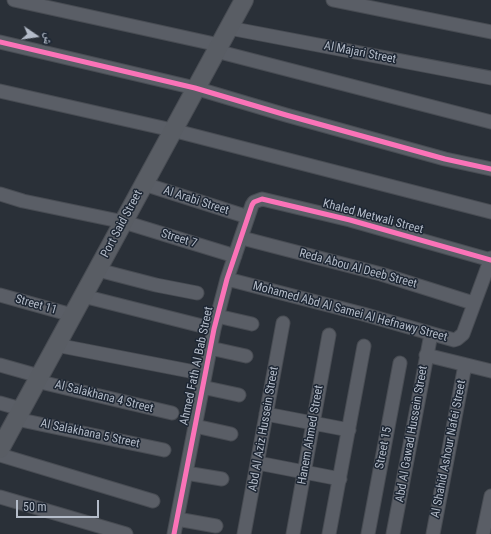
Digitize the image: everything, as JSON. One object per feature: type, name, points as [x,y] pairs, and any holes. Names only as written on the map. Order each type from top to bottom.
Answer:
[{"type":"main road","name":"Port Said Street","points":[[0,449],[124,222],[172,130],[229,28],[241,1]]},
{"type":"street","points":[[14,0],[217,48],[491,122]]},
{"type":"street","points":[[333,0],[491,32]]},
{"type":"street","name":"Al Majari Street","points":[[229,28],[491,78]]},
{"type":"street","points":[[0,42],[195,88],[286,115],[491,169]]},
{"type":"street","points":[[0,91],[172,130],[491,212]]},
{"type":"street","name":"Al Arabi Street","points":[[144,184],[250,211]]},
{"type":"street","name":"Street 7","points":[[0,194],[23,201],[124,222],[235,256]]},
{"type":"street","name":"Khaled Metwali Street","points":[[250,211],[258,200],[262,199],[350,220],[491,259]]},
{"type":"street","name":"Ahmed Fath Al Bab Street","points":[[174,534],[215,322],[227,279],[250,211]]},
{"type":"street","name":"Reda Abou Al Deeb Street","points":[[242,238],[381,274],[473,303]]},
{"type":"street","name":"Mohamed Abd Al Samei Al Hefnawy Street","points":[[227,279],[362,314],[450,340],[457,339],[462,334],[491,259]]},
{"type":"street","points":[[98,270],[156,285],[197,293]]},
{"type":"street","name":"Street 11","points":[[0,295],[72,315]]},
{"type":"street","points":[[83,296],[215,322],[252,324]]},
{"type":"street","name":"Abd Al Aziz Hussein Street","points":[[244,534],[283,323]]},
{"type":"street","name":"Abd Al Gawad Hussein Street","points":[[393,534],[431,334]]},
{"type":"street","name":"Hanem Ahmed Street","points":[[293,534],[329,335]]},
{"type":"street","points":[[56,345],[204,380],[239,395]]},
{"type":"street","points":[[329,534],[364,346]]},
{"type":"street","points":[[210,348],[246,356]]},
{"type":"street","points":[[426,355],[465,365],[490,367]]},
{"type":"street","name":"Street 15","points":[[368,534],[400,363]]},
{"type":"street","name":"Al Salakhana 4 Street","points":[[0,365],[38,378],[172,413]]},
{"type":"street","name":"Al Shahid Ashour Nafei Street","points":[[433,534],[465,365]]},
{"type":"street","name":"Al Salakhana 5 Street","points":[[0,403],[18,414],[164,450]]},
{"type":"street","points":[[266,414],[349,430]]},
{"type":"street","points":[[195,426],[231,434]]},
{"type":"street","points":[[0,455],[153,501]]},
{"type":"street","points":[[258,463],[340,479]]},
{"type":"street","points":[[186,473],[222,479]]},
{"type":"street","points":[[483,534],[491,496]]},
{"type":"street","points":[[0,497],[126,534]]},
{"type":"street","points":[[177,519],[216,526]]},
{"type":"cycle path","points":[[0,42],[195,88],[445,159],[491,169]]},
{"type":"cycle path","points":[[174,534],[214,329],[227,279],[254,202],[262,199],[350,220],[491,260]]}]
